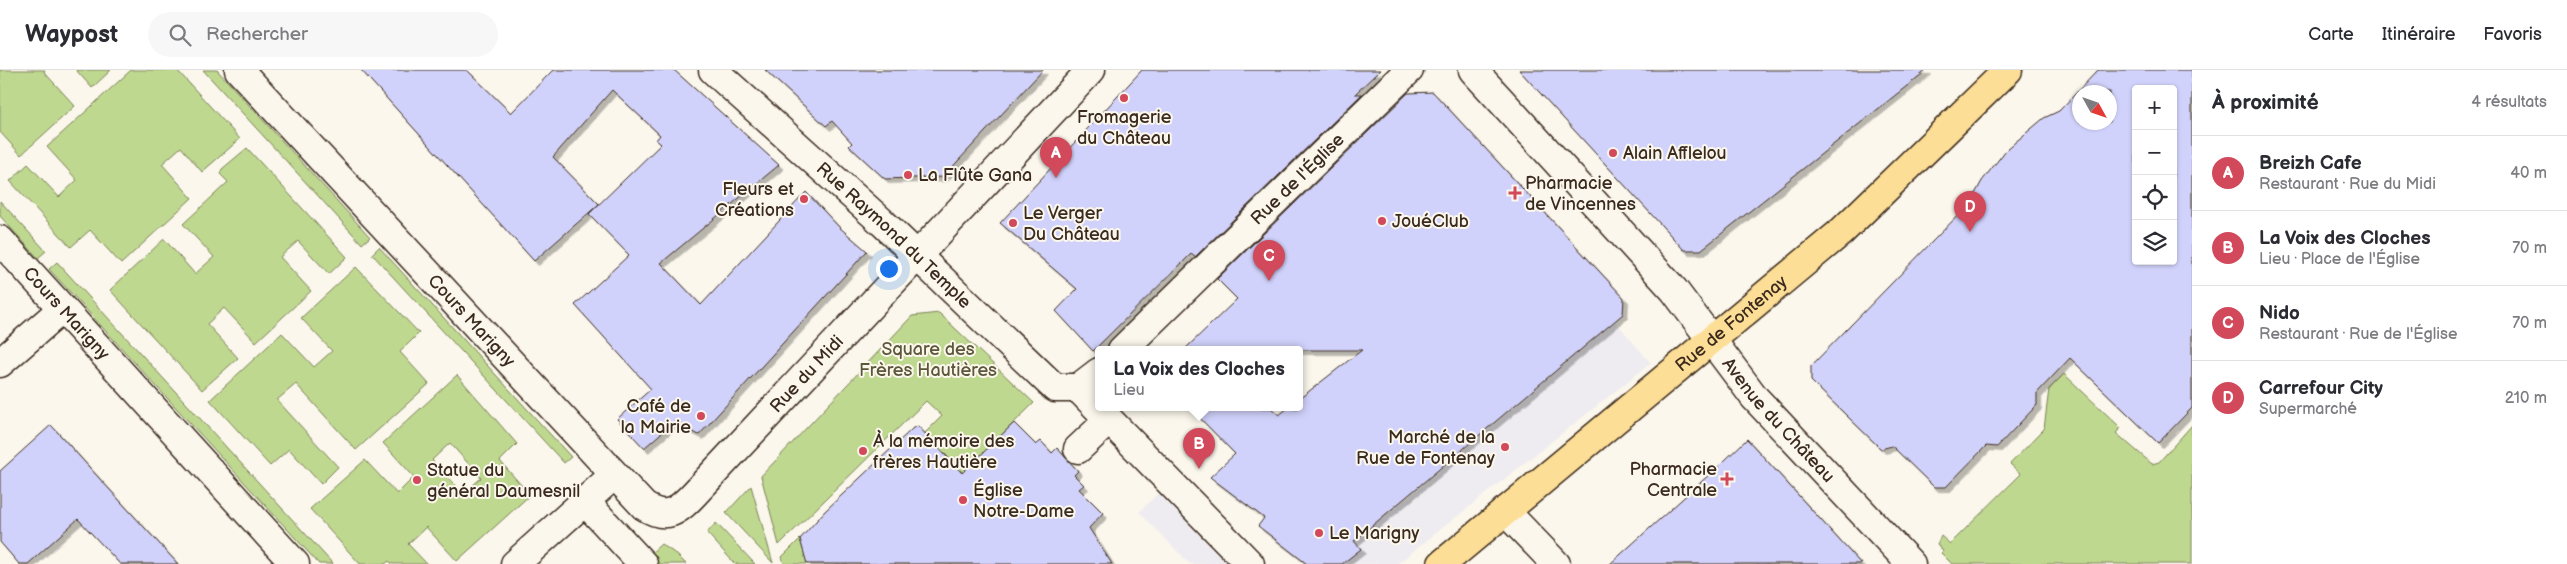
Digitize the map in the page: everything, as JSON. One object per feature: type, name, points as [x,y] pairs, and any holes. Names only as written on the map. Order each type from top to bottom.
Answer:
[{"type":"main road","name":"Rue de Fontenay","points":[[1442,564],[1841,232],[2008,70]]},
{"type":"street","name":"Cours Marigny","points":[[239,70],[395,236],[614,475]]},
{"type":"street","name":"Rue Raymond du Temple","points":[[713,70],[917,256],[1055,388],[1088,380]]},
{"type":"street","name":"Rue du Midi","points":[[614,475],[644,506],[655,513],[668,514],[680,508],[1091,70]]},
{"type":"street","name":"Rue de l'Église","points":[[1126,346],[1409,70]]},
{"type":"street","name":"Avenue du Château","points":[[1473,70],[1674,290],[1755,398],[1911,564]]},
{"type":"street","name":"Cours Marigny","points":[[0,240],[295,564]]},
{"type":"street","points":[[0,363],[62,309]]},
{"type":"street","points":[[1088,380],[1095,393]]},
{"type":"street","points":[[1104,411],[1109,420],[1250,564]]},
{"type":"street","points":[[1078,449],[1109,420]]},
{"type":"street","points":[[515,564],[614,475]]},
{"type":"street","points":[[592,509],[643,564]]},
{"type":"street","points":[[1505,511],[1556,564]]},
{"type":"shaded area","name":"Marché de la Rue de Fontenay","points":[[1615,321],[1651,363],[1397,564],[1342,564],[1361,549],[1354,541],[1428,481]]},
{"type":"shaded area","points":[[1170,482],[1250,564],[1190,564],[1139,512]]},
{"type":"green space","points":[[0,70],[45,70],[44,72],[75,106],[21,155],[0,132]]},
{"type":"green space","points":[[76,70],[111,70],[92,88]]},
{"type":"green space","points":[[131,70],[177,70],[240,139],[202,172],[181,147],[162,164],[192,198],[121,264],[90,230],[71,247],[10,181],[28,164],[59,197],[77,180],[47,147]]},
{"type":"green space","points":[[203,70],[217,70],[370,237],[362,244]]},
{"type":"green space","points":[[247,148],[347,257],[329,274],[298,241],[280,257],[311,291],[256,342],[224,308],[207,324],[238,358],[202,390],[110,290],[164,239],[195,274],[214,257],[183,224],[228,182],[220,174],[222,169]]},
{"type":"green space","points":[[0,201],[46,251],[38,258],[0,216]]},
{"type":"green space","points":[[379,247],[571,457],[564,463],[372,254]]},
{"type":"green space","points":[[57,262],[333,564],[319,564],[49,269]]},
{"type":"green space","points":[[356,267],[419,333],[400,352],[429,384],[356,450],[296,384],[277,400],[338,467],[321,484],[289,449],[270,466],[210,400],[282,333],[314,367],[332,351],[301,318]]},
{"type":"green space","name":"Square des Frères Hautières","points":[[939,313],[1034,403],[963,473],[925,433],[942,416],[926,401],[779,545],[761,476],[912,316]]},
{"type":"green space","points":[[2064,374],[2121,428],[2116,433],[2152,464],[2159,462],[2192,425],[2192,564],[1952,564],[1941,553],[1943,551],[1937,544],[1941,536],[1950,544],[2021,474],[2010,464],[2044,429],[2049,389]]},
{"type":"green space","points":[[457,375],[517,444],[500,461],[530,495],[457,561],[426,527],[408,544],[427,564],[392,564],[389,561],[385,564],[360,564],[310,509],[365,460],[397,494],[414,477],[383,443]],"holes":[[[450,443],[481,478],[463,494],[432,460]]]},
{"type":"green space","points":[[751,486],[773,563],[726,513]]},
{"type":"green space","points":[[716,523],[755,564],[735,564],[707,533]]},
{"type":"green space","points":[[800,539],[808,564],[784,564],[782,557]]},
{"type":"green space","points":[[661,544],[676,554],[686,564],[655,564],[648,556]]},
{"type":"building","points":[[361,70],[467,70],[511,113],[553,70],[674,70],[779,165],[661,263],[701,305],[806,192],[839,227],[867,251],[699,435],[674,422],[644,448],[617,419],[651,389],[575,305],[629,255],[589,214],[661,144],[656,140],[660,135],[612,90],[553,157],[599,204],[534,261]]},
{"type":"building","points":[[765,70],[1043,70],[943,177],[885,179],[849,146],[852,143],[832,121],[826,126]]},
{"type":"building","points":[[1142,70],[1380,70],[1355,94],[1362,94],[1195,257],[1191,254],[1098,346],[1095,346],[1093,351],[1056,311],[1077,289],[1000,223]]},
{"type":"building","points":[[1519,70],[1927,70],[1701,250],[1684,250]]},
{"type":"building","points":[[2098,70],[2192,70],[2192,408],[2158,443],[2070,358],[2037,393],[2037,405],[1997,447],[1986,446],[1946,487],[1934,487],[1892,446],[1881,449],[1811,381],[1811,366],[1970,203],[1982,181],[2006,150],[2044,118],[2059,111],[2072,97],[2072,130],[2117,130],[2117,85],[2084,85]]},
{"type":"building","points":[[1433,92],[1624,298],[1623,314],[1354,541],[1361,549],[1342,564],[1307,564],[1258,526],[1264,518],[1210,477],[1235,454],[1193,411],[1274,411],[1279,415],[1284,411],[1303,411],[1303,396],[1362,350],[1303,350],[1303,346],[1188,346],[1237,299],[1217,279],[1408,93]]},
{"type":"building","name":"Église Notre-Dame","points":[[1014,423],[1036,445],[1041,441],[1052,453],[1057,448],[1078,471],[1074,475],[1084,485],[1079,489],[1103,513],[1089,528],[1112,564],[807,564],[800,539],[825,511],[913,428],[918,426],[962,473]]},
{"type":"building","points":[[51,425],[178,564],[120,564],[78,519],[28,564],[19,564],[0,542],[0,471]]},
{"type":"building","points":[[1747,439],[1861,564],[1610,564],[1721,464]]},
{"type":"place","name":"Fromagerie du Château","points":[[1124,98]]},
{"type":"place","name":"Alain Afflelou","points":[[1613,153]]},
{"type":"place","name":"La Flûte Gana","points":[[908,175]]},
{"type":"place","name":"Breizh Cafe","points":[[1056,178]]},
{"type":"place","name":"Pharmacie de Vincennes","points":[[1515,193]]},
{"type":"place","name":"Fleurs et Créations","points":[[804,199]]},
{"type":"place","name":"JouéClub","points":[[1382,221]]},
{"type":"place","name":"Le Verger Du Château","points":[[1013,223]]},
{"type":"place","name":"Carrefour City","points":[[1970,232]]},
{"type":"place","name":"Nido","points":[[1269,281]]},
{"type":"place","name":"Café de la Mairie","points":[[701,416]]},
{"type":"place","name":"Marché de la Rue de Fontenay","points":[[1505,447]]},
{"type":"place","name":"À la mémoire des frères Hautière","points":[[863,451]]},
{"type":"place","name":"La Voix des Cloches","points":[[1199,469]]},
{"type":"place","name":"Pharmacie Centrale","points":[[1727,479]]},
{"type":"place","name":"Statue du général Daumesnil","points":[[417,480]]},
{"type":"place","name":"Église Notre-Dame","points":[[963,500]]},
{"type":"place","name":"Le Marigny","points":[[1319,533]]}]
